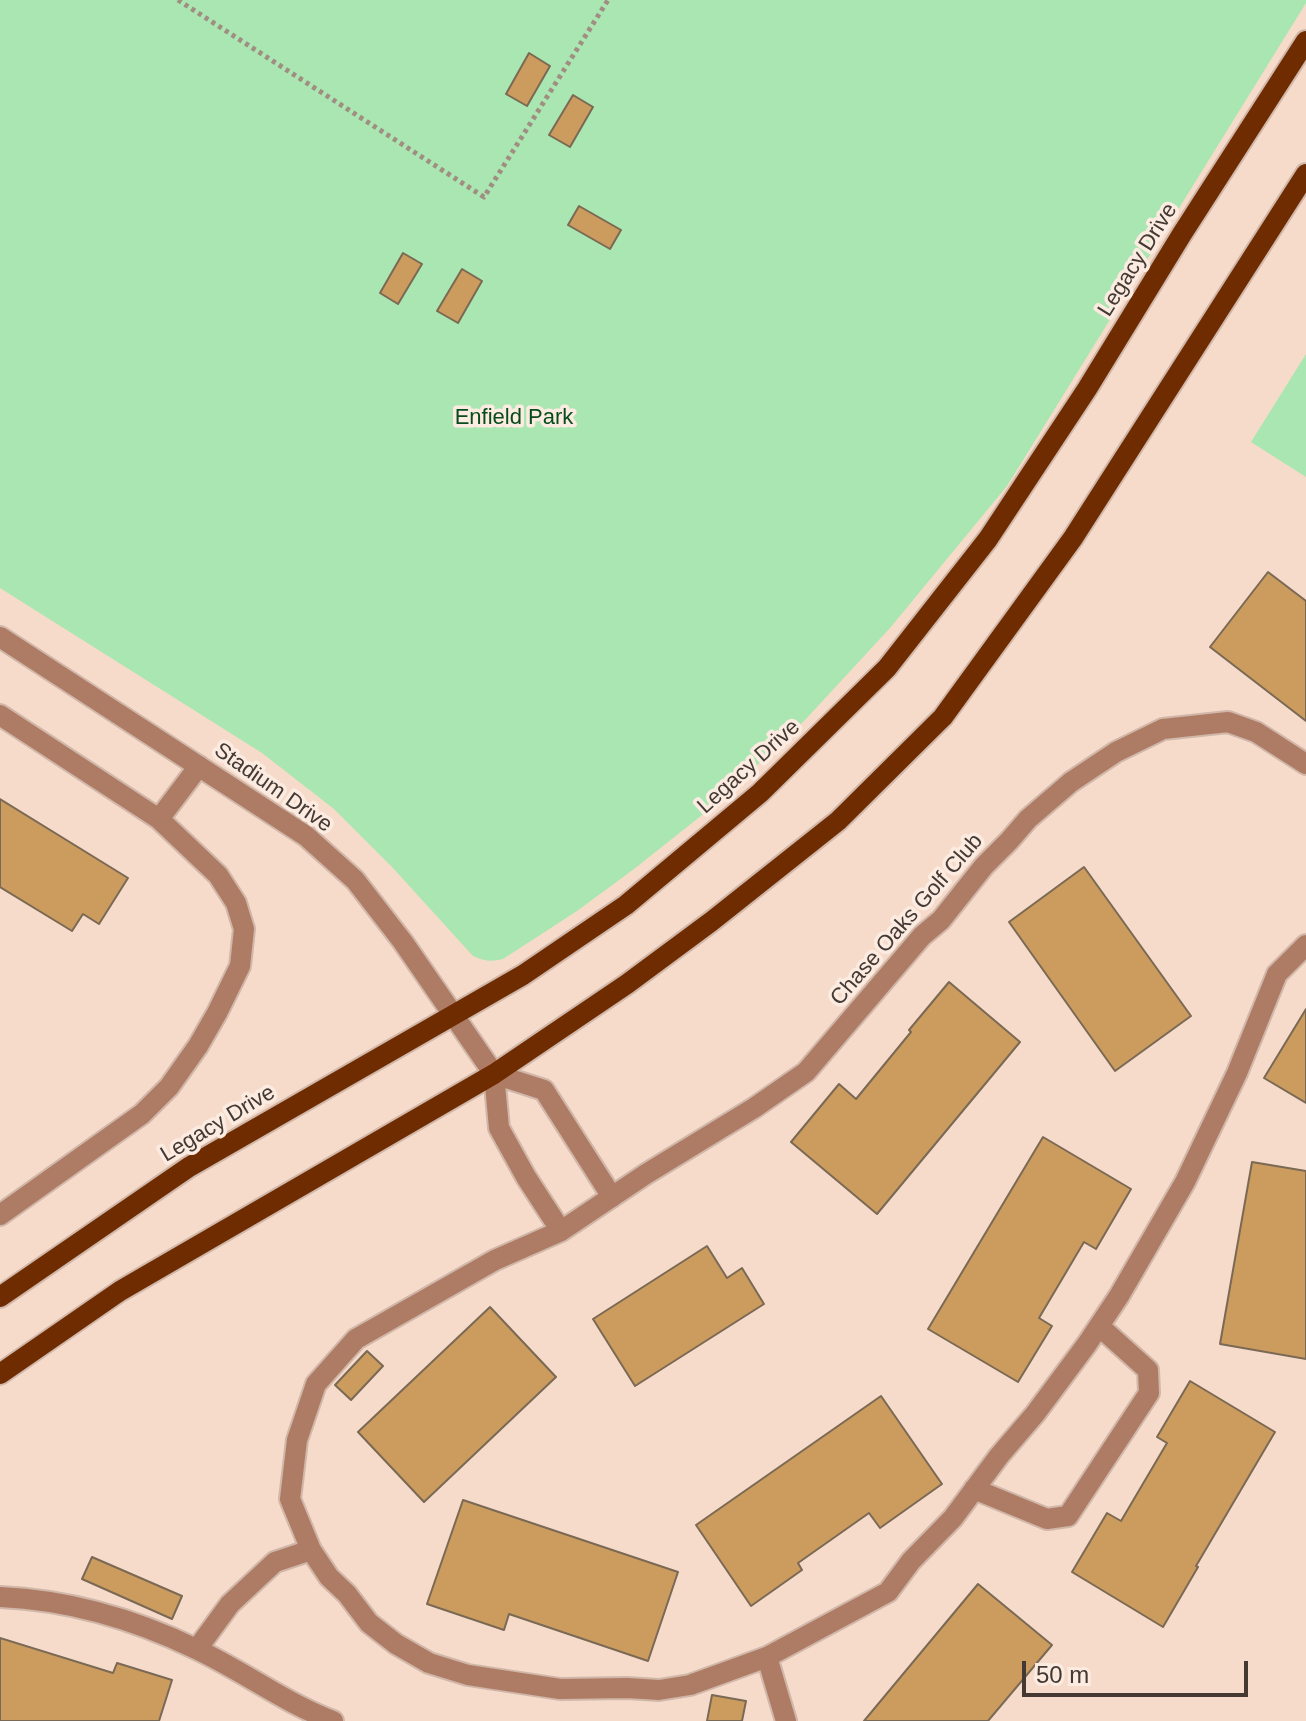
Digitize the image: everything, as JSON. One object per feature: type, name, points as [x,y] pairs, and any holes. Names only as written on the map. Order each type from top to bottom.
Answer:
[{"type":"main road","name":"Legacy Drive","points":[[0,1297],[189,1167],[523,975],[626,905],[760,793],[887,668],[988,539],[1087,389],[1306,41]]},
{"type":"main road","points":[[0,1374],[120,1291],[494,1074],[627,984],[838,821],[943,717],[1073,538],[1306,174]]},
{"type":"street","name":"Stadium Drive","points":[[0,637],[306,836],[355,880],[403,942],[494,1074]]},
{"type":"street","points":[[0,715],[159,819],[218,875],[236,903],[244,929],[240,966],[210,1024],[169,1087],[142,1114],[0,1215]]},
{"type":"street","name":"Chase Oaks Golf Club","points":[[1306,764],[1256,732],[1228,722],[1163,729],[1116,752],[1071,782],[1028,819],[984,866],[941,920],[922,936],[806,1072],[561,1231],[495,1260],[356,1339],[316,1384],[297,1440],[290,1499],[311,1550],[329,1577],[347,1594],[369,1623],[396,1644],[429,1663],[468,1675],[560,1689],[659,1690],[690,1685],[767,1657],[888,1592],[911,1561],[953,1518],[1035,1414],[1119,1296],[1185,1182],[1237,1073],[1277,974],[1306,945]]},
{"type":"street","points":[[159,819],[199,766]]},
{"type":"street","points":[[561,1231],[499,1128],[494,1074],[544,1090],[612,1197]]},
{"type":"street","points":[[974,1489],[1047,1519],[1068,1516],[1149,1393],[1148,1370],[1099,1326]]},
{"type":"street","points":[[197,1649],[230,1604],[275,1562],[311,1550]]},
{"type":"street","points":[[0,1597],[90,1609],[140,1625],[197,1649],[312,1713],[333,1721]]},
{"type":"street","points":[[767,1657],[786,1721]]},
{"type":"path","points":[[178,0],[484,197],[608,0]]},
{"type":"green space","name":"Enfield Park","points":[[0,0],[1306,0],[1306,3],[1007,486],[890,628],[805,720],[716,804],[577,911],[503,959],[491,961],[473,956],[334,809],[262,753],[0,588]]},
{"type":"green space","points":[[1306,354],[1306,477],[1251,442]]},
{"type":"building","points":[[529,53],[550,66],[527,106],[506,94]]},
{"type":"building","points":[[573,95],[593,107],[570,147],[549,135]]},
{"type":"building","points":[[579,206],[621,230],[610,249],[568,225]]},
{"type":"building","points":[[403,253],[422,264],[398,304],[380,293]]},
{"type":"building","points":[[462,269],[482,281],[458,323],[437,311]]},
{"type":"building","points":[[1268,572],[1306,601],[1306,721],[1210,647]]},
{"type":"building","points":[[0,799],[128,878],[99,924],[83,914],[72,931],[0,887]]},
{"type":"building","points":[[1084,867],[1191,1016],[1115,1071],[1009,922]]},
{"type":"building","points":[[949,982],[1020,1042],[877,1214],[791,1142],[839,1084],[856,1099]]},
{"type":"building","points":[[1306,1009],[1306,1103],[1264,1078]]},
{"type":"building","points":[[1043,1137],[1131,1189],[1096,1249],[1084,1242],[1039,1318],[1052,1326],[1018,1382],[928,1329]]},
{"type":"building","points":[[1252,1162],[1306,1171],[1306,1359],[1220,1344]]},
{"type":"building","points":[[707,1246],[727,1278],[742,1268],[764,1304],[635,1386],[593,1319]]},
{"type":"building","points":[[490,1307],[556,1377],[424,1502],[358,1432]]},
{"type":"building","points":[[367,1351],[383,1366],[351,1400],[335,1385]]},
{"type":"building","points":[[1190,1381],[1275,1432],[1163,1627],[1072,1572],[1107,1513],[1121,1521],[1167,1443],[1157,1437]]},
{"type":"building","points":[[881,1396],[942,1484],[880,1528],[869,1513],[798,1563],[802,1570],[751,1606],[696,1525]]},
{"type":"building","points":[[463,1500],[678,1572],[648,1661],[509,1614],[504,1630],[427,1604]]},
{"type":"building","points":[[92,1557],[182,1596],[172,1619],[82,1579]]},
{"type":"building","points":[[978,1584],[1052,1645],[988,1721],[864,1721]]},
{"type":"building","points":[[0,1638],[113,1673],[117,1663],[172,1680],[159,1721],[0,1721]]},
{"type":"building","points":[[712,1695],[746,1701],[742,1721],[707,1721]]}]
